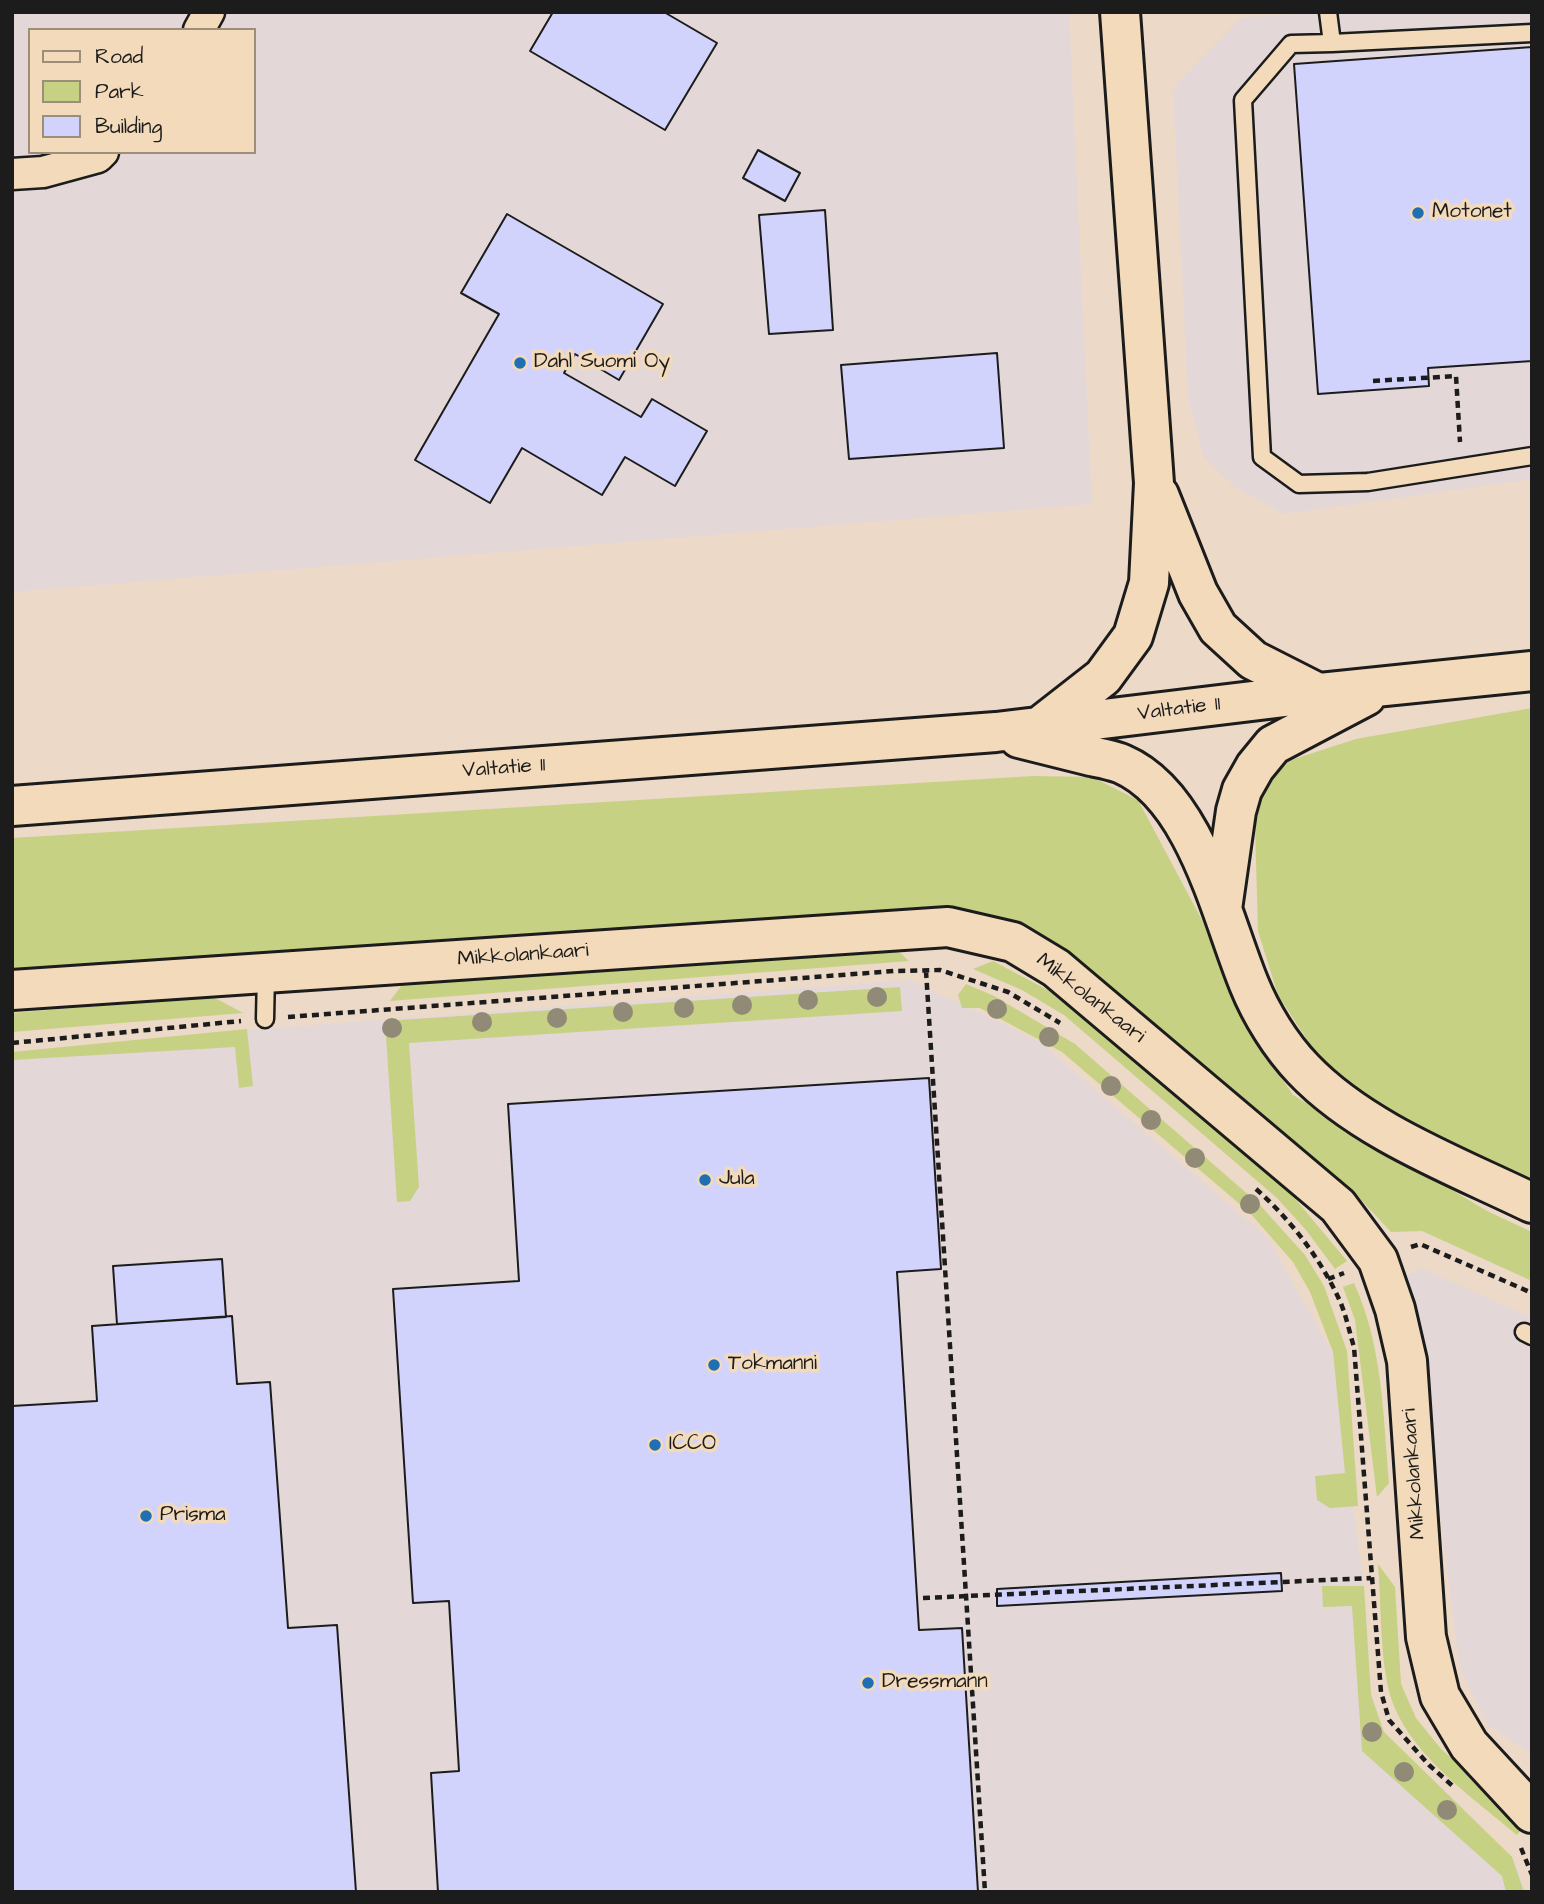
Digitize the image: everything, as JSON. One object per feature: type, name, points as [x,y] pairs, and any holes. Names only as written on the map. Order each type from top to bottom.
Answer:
[{"type":"main road","points":[[1039,727],[1103,677],[1133,636],[1149,583],[1154,483],[1120,12]]},
{"type":"main road","points":[[1154,483],[1198,593],[1218,628],[1253,660],[1318,693]]},
{"type":"main road","points":[[1222,909],[1236,811],[1242,790],[1255,767],[1273,746],[1383,687],[1532,671]]},
{"type":"main road","name":"Valtatie 11","points":[[12,806],[996,732],[1383,687]]},
{"type":"main road","points":[[996,732],[1121,763],[1158,790],[1177,813],[1198,848],[1249,987],[1280,1040],[1303,1068],[1334,1097],[1396,1136],[1532,1203]]},
{"type":"main road","name":"Mikkolankaari","points":[[12,990],[948,927],[1013,942],[1056,968],[1338,1206],[1378,1260],[1395,1309],[1407,1361],[1426,1637],[1440,1696],[1469,1745],[1532,1813]]},
{"type":"main road","points":[[1469,1745],[1532,1772]]},
{"type":"street","points":[[200,28],[209,12]]},
{"type":"street","points":[[12,174],[43,172],[101,154]]},
{"type":"lane","points":[[1328,12],[1332,43]]},
{"type":"lane","points":[[1532,33],[1291,44],[1243,100],[1262,457],[1299,484],[1368,482],[1532,456]]},
{"type":"lane","points":[[265,1019],[266,973]]},
{"type":"path","points":[[1373,381],[1456,376],[1461,467]]},
{"type":"path","points":[[12,1043],[265,1019],[894,971],[940,970],[1008,992],[1063,1025]]},
{"type":"path","points":[[926,971],[985,1892]]},
{"type":"path","points":[[1248,1182],[1269,1200],[1305,1242],[1340,1301],[1354,1346],[1381,1692],[1390,1720],[1429,1765],[1460,1793]]},
{"type":"path","points":[[1328,1279],[1420,1244],[1532,1293]]},
{"type":"path","points":[[923,1598],[1371,1578]]},
{"type":"shaded area","points":[[12,12],[1069,12],[1092,504],[12,592]]},
{"type":"shaded area","points":[[1313,12],[1532,12],[1532,479],[1284,514],[1236,488],[1204,457],[1188,398],[1173,88],[1241,18]]},
{"type":"shaded area","points":[[910,980],[1040,1042],[1268,1238],[1332,1352],[1364,1587],[1371,1693],[1384,1732],[1512,1856],[1526,1892],[12,1892],[12,1052],[232,1031]]},
{"type":"shaded area","points":[[1422,1268],[1532,1318],[1532,1754],[1487,1724],[1460,1669],[1440,1514],[1428,1369],[1398,1279]]},
{"type":"green space","points":[[1532,708],[1532,1183],[1394,1116],[1324,1066],[1278,995],[1258,931],[1255,825],[1265,783],[1291,760],[1356,739]]},
{"type":"green space","points":[[1033,776],[1092,777],[1138,800],[1212,939],[1245,1023],[1293,1095],[1487,1211],[1532,1232],[1532,1281],[1422,1231],[1391,1232],[1349,1187],[1066,952],[1022,925],[950,905],[12,974],[12,838]]},
{"type":"green space","points":[[888,942],[909,961],[390,1001],[404,982]]},
{"type":"green space","points":[[993,961],[1074,1004],[1292,1195],[1347,1261],[1335,1269],[1306,1230],[1277,1198],[1064,1015],[1022,990],[973,969]]},
{"type":"green space","points":[[966,984],[994,996],[1075,1044],[1259,1204],[1305,1255],[1324,1286],[1347,1351],[1358,1506],[1330,1508],[1317,1500],[1315,1476],[1345,1473],[1333,1352],[1310,1292],[1293,1262],[1250,1213],[1062,1052],[980,1008],[962,1008],[958,995]]},
{"type":"green space","points":[[900,987],[902,1011],[409,1043],[419,1187],[410,1201],[397,1202],[385,1021]]},
{"type":"green space","points":[[213,997],[243,1013],[12,1032],[12,1013]]},
{"type":"green space","points":[[247,1029],[253,1086],[239,1088],[235,1047],[12,1060],[12,1052]]},
{"type":"green space","points":[[1354,1283],[1371,1332],[1383,1406],[1389,1483],[1377,1497],[1355,1320],[1343,1287]]},
{"type":"green space","points":[[1378,1564],[1395,1587],[1401,1684],[1416,1718],[1441,1749],[1526,1823],[1517,1835],[1438,1768],[1405,1728],[1394,1706],[1387,1682]]},
{"type":"green space","points":[[1322,1586],[1364,1586],[1371,1695],[1384,1732],[1512,1857],[1524,1892],[1506,1892],[1502,1876],[1362,1751],[1352,1606],[1323,1607]]},
{"type":"building","points":[[553,12],[664,12],[717,43],[665,130],[530,51]]},
{"type":"building","name":"Motonet","points":[[1532,47],[1532,361],[1428,368],[1429,386],[1318,394],[1294,64]]},
{"type":"building","points":[[758,150],[800,173],[785,201],[743,178]]},
{"type":"building","points":[[825,210],[833,330],[769,334],[759,215]]},
{"type":"building","name":"Dahl Suomi Oy","points":[[507,214],[663,304],[619,380],[575,354],[564,373],[641,417],[652,399],[707,431],[675,486],[625,457],[602,495],[522,448],[490,503],[415,460],[499,314],[461,293]]},
{"type":"building","points":[[997,353],[1004,448],[849,459],[841,365]]},
{"type":"building","name":"ICCO","points":[[929,1078],[941,1269],[897,1272],[919,1630],[962,1628],[978,1892],[438,1892],[431,1773],[459,1771],[449,1601],[413,1603],[393,1289],[519,1281],[508,1104]]},
{"type":"building","points":[[222,1259],[226,1317],[117,1324],[113,1266]]},
{"type":"building","name":"Prisma","points":[[232,1316],[237,1384],[270,1382],[288,1628],[337,1625],[356,1892],[12,1892],[12,1406],[97,1401],[92,1326]]},
{"type":"building","points":[[1281,1573],[1282,1591],[997,1606],[997,1589]]},
{"type":"place","name":"Motonet","points":[[1418,213]]},
{"type":"place","name":"Dahl Suomi Oy","points":[[520,363]]},
{"type":"place","name":"Jula","points":[[705,1180]]},
{"type":"place","name":"Tokmanni","points":[[714,1365]]},
{"type":"place","name":"ICCO","points":[[655,1445]]},
{"type":"place","name":"Prisma","points":[[146,1516]]},
{"type":"place","name":"Dressmann","points":[[868,1683]]}]
